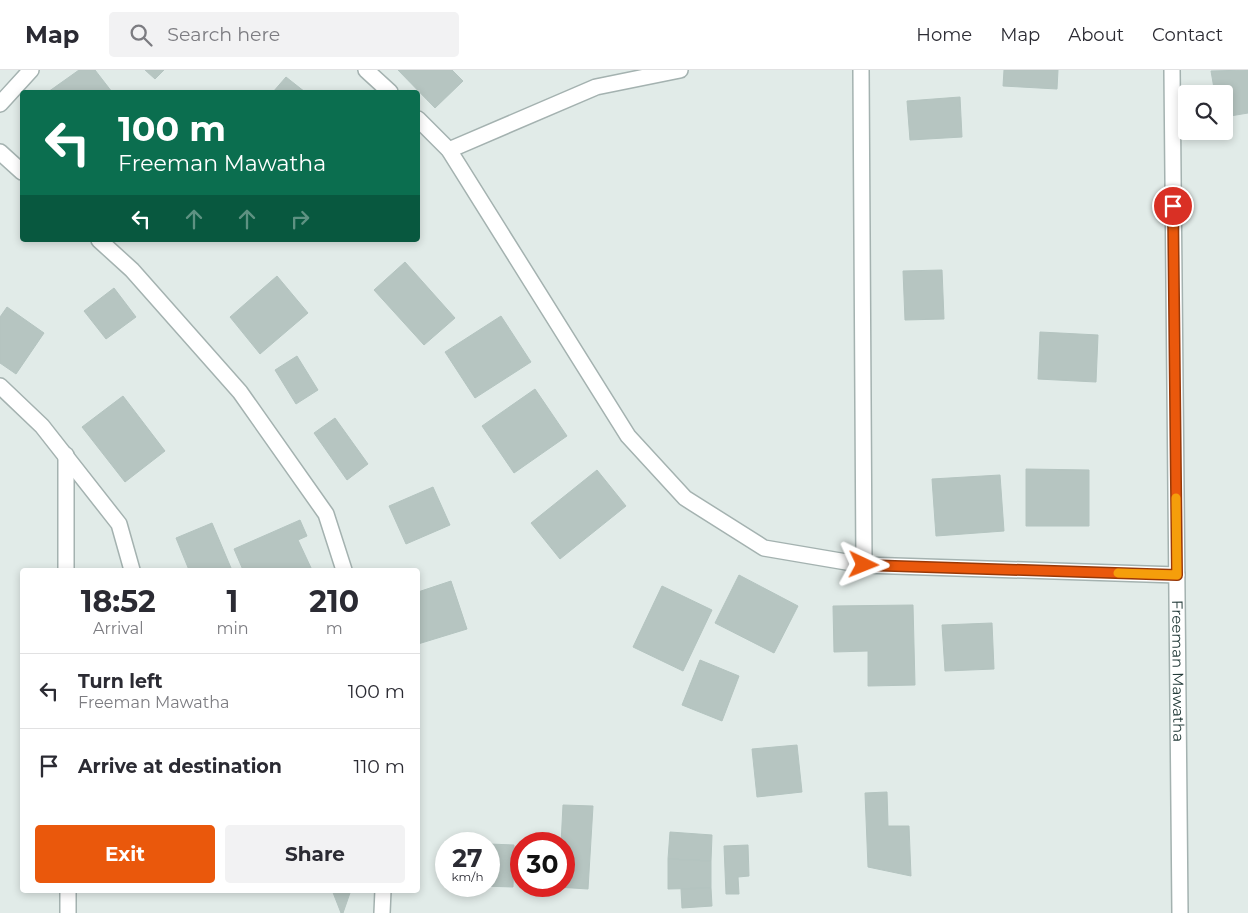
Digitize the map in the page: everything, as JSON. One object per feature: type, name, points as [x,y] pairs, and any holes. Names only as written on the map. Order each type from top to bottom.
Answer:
[{"type":"street","points":[[0,104],[31,70]]},
{"type":"street","points":[[366,70],[388,90]]},
{"type":"street","points":[[449,150],[596,87],[680,70]]},
{"type":"street","points":[[861,70],[864,565]]},
{"type":"street","name":"Freeman Mawatha","points":[[1172,70],[1180,913]]},
{"type":"street","points":[[420,121],[449,150],[628,436],[685,498],[764,548],[864,565],[1177,575]]},
{"type":"street","points":[[0,152],[20,170]]},
{"type":"street","points":[[101,242],[132,270],[240,392],[326,514],[343,568]]},
{"type":"street","points":[[0,386],[42,426],[119,524],[131,568]]},
{"type":"street","points":[[66,455],[66,568]]},
{"type":"street","points":[[68,893],[68,913]]},
{"type":"street","points":[[382,913],[383,893]]},
{"type":"building","points":[[79,70],[95,70],[110,90],[51,90]]},
{"type":"building","points":[[145,70],[164,70],[155,79]]},
{"type":"building","points":[[398,70],[452,70],[463,81],[435,108],[420,93],[420,90],[417,90]]},
{"type":"building","points":[[1004,70],[1058,70],[1057,89],[1003,86]]},
{"type":"building","points":[[1248,70],[1248,113],[1233,116],[1233,85],[1213,85],[1211,71]]},
{"type":"building","points":[[286,77],[302,90],[275,90]]},
{"type":"building","points":[[960,97],[962,137],[910,140],[907,101]]},
{"type":"building","points":[[405,262],[455,318],[424,345],[374,290]]},
{"type":"building","points":[[942,270],[944,319],[905,320],[903,271]]},
{"type":"building","points":[[277,276],[308,313],[260,354],[230,317]]},
{"type":"building","points":[[114,288],[136,317],[106,339],[84,311]]},
{"type":"building","points":[[7,307],[44,333],[16,374],[0,363],[0,317]]},
{"type":"building","points":[[501,316],[531,362],[475,398],[445,352]]},
{"type":"building","points":[[1040,332],[1098,335],[1096,382],[1038,379]]},
{"type":"building","points":[[297,356],[318,390],[296,404],[275,370]]},
{"type":"building","points":[[535,389],[567,436],[514,473],[482,426]]},
{"type":"building","points":[[123,396],[165,451],[125,482],[82,427]]},
{"type":"building","points":[[335,418],[368,464],[347,480],[314,433]]},
{"type":"building","points":[[1026,469],[1089,470],[1089,526],[1026,526]]},
{"type":"building","points":[[597,470],[626,506],[560,559],[531,523]]},
{"type":"building","points":[[1000,475],[1004,531],[936,536],[932,479]]},
{"type":"building","points":[[433,487],[450,525],[406,544],[389,506]]},
{"type":"building","points":[[300,520],[307,536],[298,540],[311,568],[242,568],[234,549]]},
{"type":"building","points":[[212,523],[231,568],[188,568],[176,538]]},
{"type":"building","points":[[739,575],[798,606],[774,653],[715,623]]},
{"type":"building","points":[[451,581],[467,629],[420,643],[420,591]]},
{"type":"building","points":[[662,586],[712,610],[683,671],[633,647]]},
{"type":"building","points":[[913,605],[915,685],[868,686],[868,651],[834,652],[833,606]]},
{"type":"building","points":[[992,623],[994,669],[945,671],[942,625]]},
{"type":"building","points":[[700,660],[739,676],[722,721],[682,705]]},
{"type":"building","points":[[797,745],[802,792],[757,797],[752,749]]},
{"type":"building","points":[[887,792],[888,826],[909,826],[911,876],[868,867],[865,793]]},
{"type":"building","points":[[563,805],[593,806],[588,889],[575,888],[575,832],[562,832]]},
{"type":"building","points":[[670,832],[712,835],[711,861],[668,859]]},
{"type":"building","points":[[500,844],[510,845],[510,887],[500,887]]},
{"type":"building","points":[[748,845],[749,876],[738,877],[739,894],[726,894],[724,846]]},
{"type":"building","points":[[668,859],[711,861],[711,888],[668,889]]},
{"type":"building","points":[[711,888],[712,906],[682,908],[681,889]]},
{"type":"building","points":[[333,893],[350,893],[343,913],[341,913]]},
{"type":"slow traffic","points":[[1118,573],[1177,575],[1176,498]]},
{"type":"route","points":[[864,565],[1177,575],[1173,206]]}]
